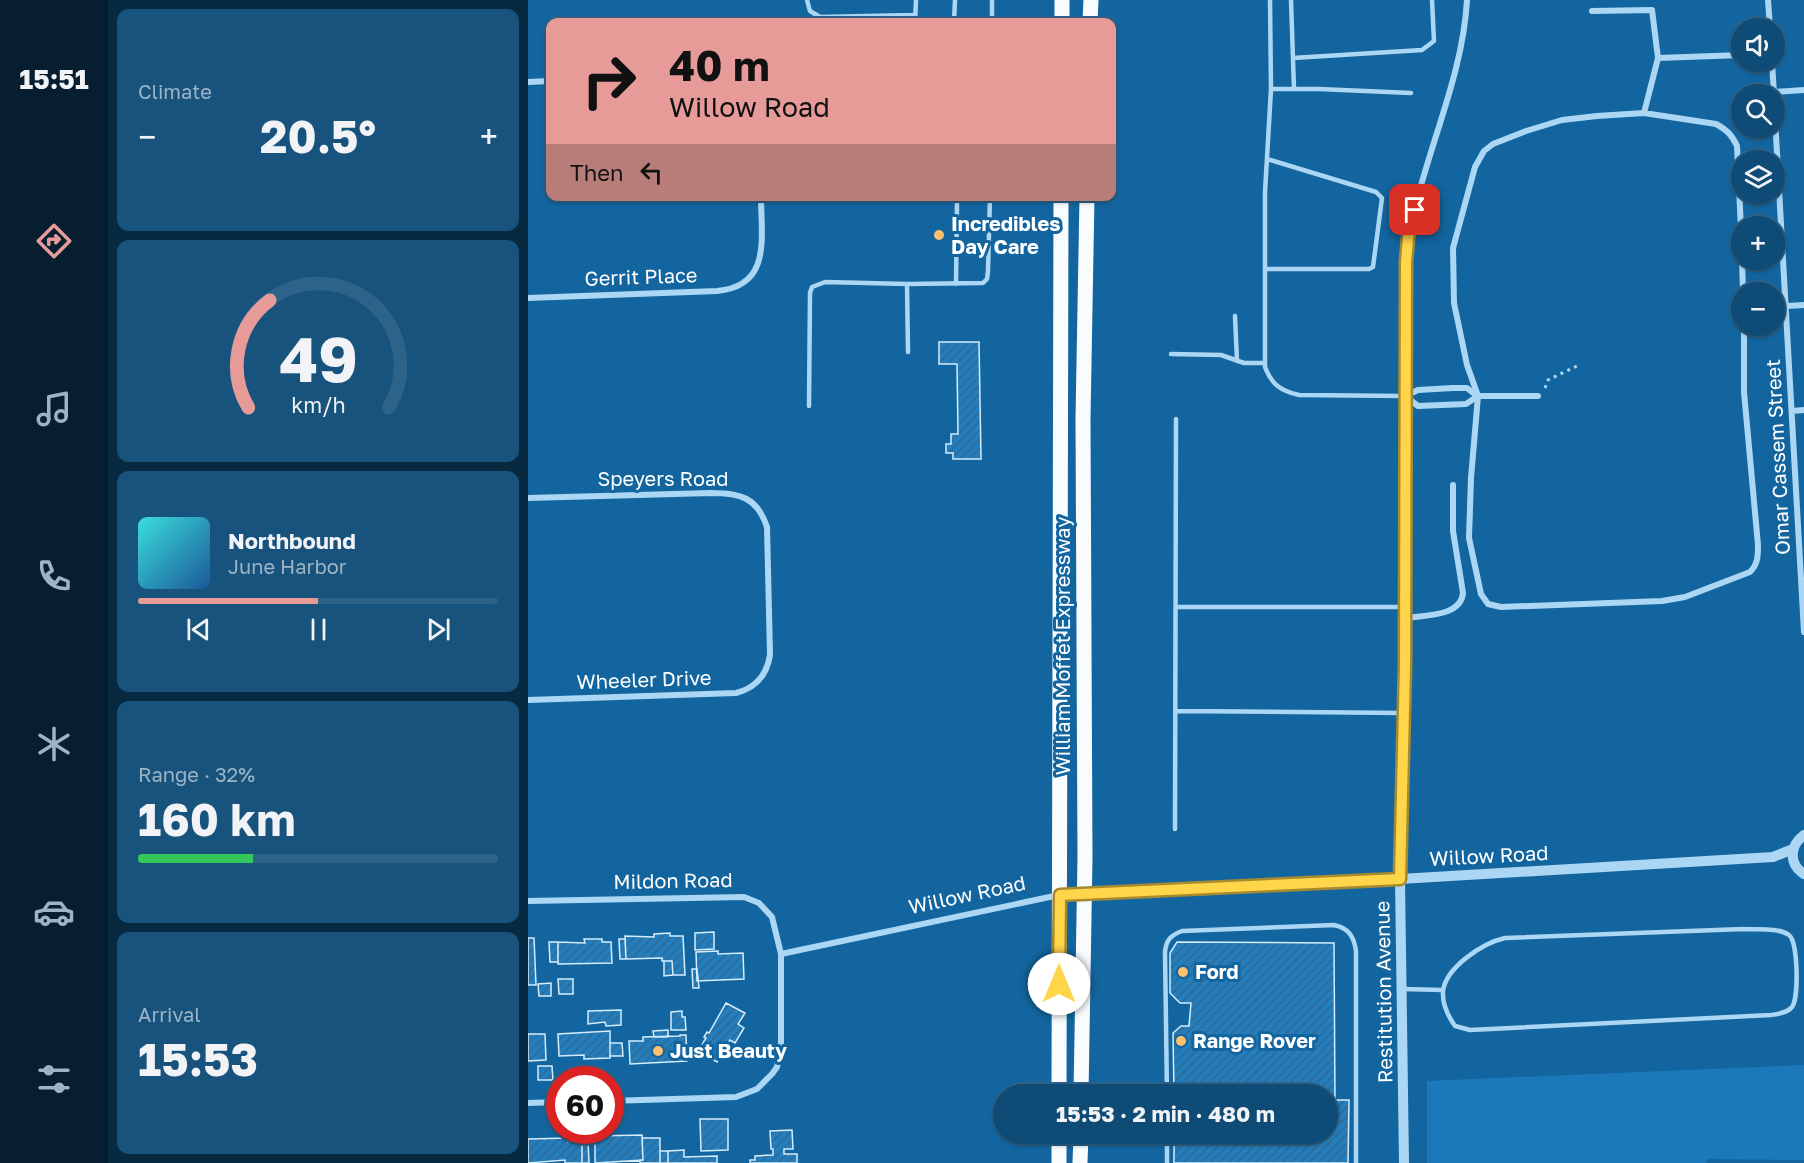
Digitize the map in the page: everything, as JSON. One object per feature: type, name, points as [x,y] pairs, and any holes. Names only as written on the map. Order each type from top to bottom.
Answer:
[{"type":"main road","points":[[1062,0],[1062,18]]},
{"type":"main road","points":[[1090,0],[1090,18]]},
{"type":"main road","name":"William Moffet Expressway","points":[[1059,1084],[1061,201]]},
{"type":"main road","name":"William Moffet Expressway","points":[[1081,1084],[1085,894],[1083,419],[1087,201]]},
{"type":"main road","points":[[1059,1144],[1059,1163]]},
{"type":"main road","points":[[1080,1163],[1081,1144]]},
{"type":"street","name":"Restitution Avenue","points":[[1404,1163],[1400,879],[1405,618],[1406,272],[1408,238],[1455,73],[1467,0]]},
{"type":"street","points":[[1768,0],[1769,18]]},
{"type":"street","points":[[1592,11],[1652,10],[1658,58],[1644,113]]},
{"type":"street","points":[[1658,58],[1731,55]]},
{"type":"street","points":[[528,82],[546,81]]},
{"type":"street","points":[[1785,92],[1804,90]]},
{"type":"street","points":[[1741,216],[1738,156],[1733,137],[1726,129],[1716,124],[1644,113],[1562,120],[1493,144],[1479,158],[1453,248],[1454,303],[1458,328],[1467,365],[1478,396],[1469,538],[1484,600],[1493,606],[1501,607],[1673,600],[1743,577],[1755,566],[1758,545],[1744,392],[1744,336]]},
{"type":"street","name":"Omar Cassem Street","points":[[1776,138],[1804,632]]},
{"type":"street","name":"Gerrit Place","points":[[528,297],[717,291],[739,286],[751,277],[760,261],[761,201]]},
{"type":"street","points":[[1787,306],[1804,305]]},
{"type":"street","points":[[1478,396],[1467,388],[1418,390],[1405,396],[1418,406],[1466,404],[1478,396],[1538,396]]},
{"type":"street","points":[[1792,411],[1804,410]]},
{"type":"street","points":[[1405,618],[1447,612],[1459,606],[1463,599],[1453,531],[1453,485]]},
{"type":"street","name":"Speyers Road","points":[[528,498],[711,493],[736,494],[752,503],[764,518],[768,538],[770,655],[766,670],[757,682]]},
{"type":"street","name":"Wheeler Drive","points":[[528,700],[728,695],[743,692],[757,682]]},
{"type":"street","points":[[1804,835],[1796,842],[1793,849],[1794,863],[1804,874]]},
{"type":"street","name":"Willow Road","points":[[781,954],[1060,895],[1400,879],[1773,857],[1793,849]]},
{"type":"street","name":"Willow Road","points":[[1773,857],[1794,863]]},
{"type":"street","name":"Mildon Road","points":[[528,902],[744,897],[759,903],[772,917],[781,954],[781,1043],[777,1067],[765,1082],[748,1093],[736,1097],[624,1101]]},
{"type":"street","points":[[528,1103],[546,1102]]},
{"type":"lane","points":[[807,0],[810,11],[820,17],[915,15],[916,0]]},
{"type":"lane","points":[[954,18],[955,0]]},
{"type":"lane","points":[[992,0],[992,18]]},
{"type":"lane","points":[[1270,0],[1271,89],[1265,269],[1265,363],[1269,378],[1277,387],[1299,395],[1405,396]]},
{"type":"lane","points":[[1291,0],[1294,89]]},
{"type":"lane","points":[[1293,58],[1422,50],[1434,41],[1432,0]]},
{"type":"lane","points":[[1271,89],[1411,93]]},
{"type":"lane","points":[[1265,269],[1369,269],[1373,267],[1382,198],[1376,192],[1267,159]]},
{"type":"lane","points":[[808,406],[812,287],[825,282],[956,285],[984,283],[987,279],[990,201]]},
{"type":"lane","points":[[956,285],[957,202]]},
{"type":"lane","points":[[907,284],[908,352]]},
{"type":"lane","points":[[1235,316],[1237,361]]},
{"type":"lane","points":[[1171,354],[1221,355],[1244,363],[1265,363]]},
{"type":"lane","points":[[1175,829],[1176,419]]},
{"type":"lane","points":[[1176,607],[1405,607]]},
{"type":"lane","points":[[1176,711],[1404,712]]},
{"type":"lane","points":[[1167,1084],[1165,952],[1167,940],[1171,936],[1182,931],[1334,925],[1342,927],[1352,936],[1356,951],[1356,1163]]},
{"type":"lane","points":[[1743,928],[1785,933],[1793,938],[1795,948],[1796,994],[1794,1003],[1786,1012],[1771,1015],[1470,1030],[1455,1026],[1446,1010],[1443,990],[1459,964],[1491,941],[1504,938],[1743,928]]},
{"type":"lane","points":[[1402,989],[1443,990]]},
{"type":"lane","points":[[1167,1144],[1167,1163]]},
{"type":"path","points":[[1538,396],[1545,391],[1548,380],[1579,365]]},
{"type":"shaded area","points":[[1804,1065],[1804,1160],[1708,1159],[1706,1163],[1427,1163],[1427,1081]]},
{"type":"building","points":[[939,342],[979,342],[981,459],[953,459],[953,453],[946,453],[946,444],[951,444],[951,434],[958,434],[957,364],[939,364]]},
{"type":"building","points":[[714,932],[714,949],[695,950],[695,933]]},
{"type":"building","points":[[670,933],[670,936],[683,936],[685,975],[673,975],[672,961],[662,961],[662,958],[626,959],[625,936],[654,937],[654,934]]},
{"type":"building","points":[[528,938],[534,938],[536,985],[528,985]]},
{"type":"building","points":[[584,939],[602,939],[602,942],[611,942],[612,963],[558,964],[558,942],[585,943]]},
{"type":"building","points":[[619,939],[625,939],[626,959],[620,959]]},
{"type":"building","points":[[549,942],[558,942],[558,962],[550,962]]},
{"type":"building","points":[[1177,942],[1334,943],[1335,1084],[1174,1084],[1173,1033],[1181,1026],[1189,1026],[1191,1003],[1180,1003],[1170,993],[1170,953]]},
{"type":"building","points":[[718,951],[718,954],[743,953],[744,979],[697,981],[696,952]]},
{"type":"building","points":[[664,961],[672,961],[673,975],[664,976]]},
{"type":"building","points":[[692,969],[697,969],[699,988],[693,988]]},
{"type":"building","points":[[558,979],[573,979],[573,994],[559,994]]},
{"type":"building","points":[[551,983],[551,996],[539,996],[538,984]]},
{"type":"building","points":[[726,1003],[745,1013],[738,1024],[744,1028],[735,1043],[730,1040],[717,1062],[698,1051],[706,1038],[704,1037],[707,1032],[709,1033]]},
{"type":"building","points":[[621,1010],[621,1025],[606,1026],[605,1022],[588,1024],[588,1011]]},
{"type":"building","points":[[682,1011],[686,1030],[671,1030],[671,1012]]},
{"type":"building","points":[[668,1030],[668,1037],[654,1037],[653,1031]]},
{"type":"building","points":[[610,1031],[610,1058],[584,1059],[584,1055],[559,1056],[558,1034]]},
{"type":"building","points":[[528,1034],[545,1034],[546,1060],[528,1061]]},
{"type":"building","name":"Just Beauty","points":[[686,1035],[687,1061],[630,1064],[629,1041],[643,1041],[643,1037]]},
{"type":"building","points":[[610,1043],[622,1043],[623,1056],[610,1056]]},
{"type":"building","points":[[538,1066],[546,1066],[546,1080],[538,1080]]},
{"type":"building","points":[[1338,1100],[1349,1100],[1348,1163],[1174,1163],[1174,1144],[1338,1144]]},
{"type":"building","points":[[700,1119],[728,1119],[728,1150],[701,1151]]},
{"type":"building","points":[[792,1130],[793,1149],[784,1149],[784,1154],[797,1154],[797,1163],[750,1163],[750,1160],[755,1160],[755,1156],[773,1155],[770,1131]]},
{"type":"building","points":[[624,1135],[642,1135],[643,1160],[595,1163],[595,1144],[624,1144]]},
{"type":"building","points":[[642,1138],[660,1138],[660,1163],[640,1163],[640,1160],[643,1160]]},
{"type":"building","points":[[528,1139],[546,1139],[546,1144],[582,1144],[582,1163],[565,1163],[565,1160],[528,1163]]},
{"type":"building","points":[[582,1144],[588,1144],[589,1163],[582,1163]]},
{"type":"building","points":[[684,1150],[684,1157],[717,1156],[717,1163],[668,1163],[668,1151]]},
{"type":"building","points":[[660,1151],[668,1151],[668,1163],[660,1163]]},
{"type":"place","name":"Incredibles Day Care","points":[[939,235]]},
{"type":"place","name":"Ford","points":[[1183,972]]},
{"type":"place","name":"Range Rover","points":[[1181,1041]]},
{"type":"place","name":"Just Beauty","points":[[658,1051]]},
{"type":"route","points":[[1059,984],[1060,895],[1400,879],[1405,666],[1406,262],[1408,238],[1415,210]]}]
